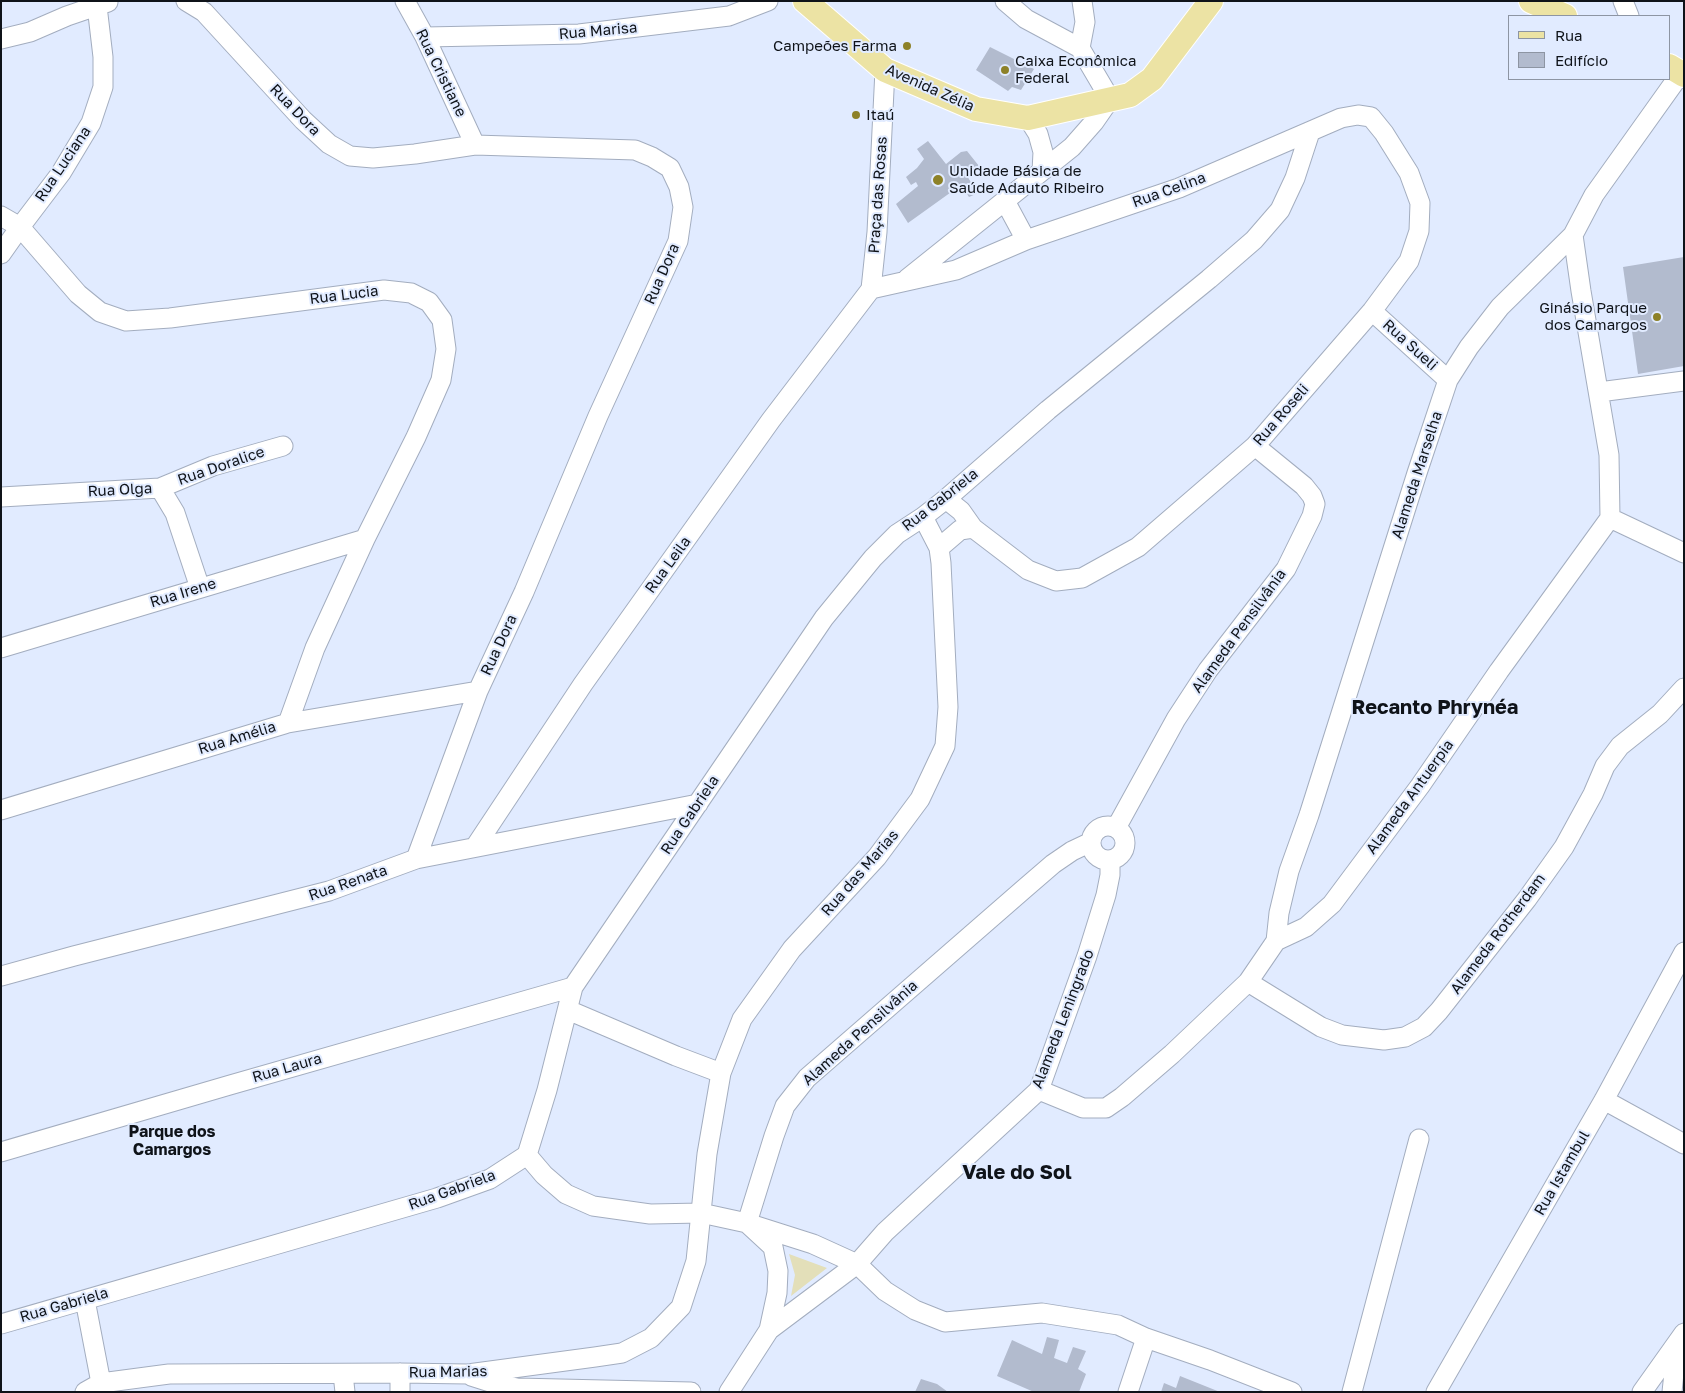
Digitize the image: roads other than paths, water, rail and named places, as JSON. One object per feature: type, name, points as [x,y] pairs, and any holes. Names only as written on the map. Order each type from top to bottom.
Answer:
[{"type":"main road","name":"Avenida Zélia","points":[[805,1],[885,70],[976,109],[1028,118],[1130,95],[1152,80],[1211,1]]},
{"type":"main road","points":[[1531,1],[1563,15]]},
{"type":"street","name":"Rua Dora","points":[[186,1],[204,12],[302,120],[329,144],[350,156],[373,158],[475,145],[635,150],[652,157],[670,168],[679,187],[683,207],[678,241],[598,416],[524,592],[478,691],[416,859]]},
{"type":"street","name":"Rua Cristiane","points":[[406,1],[425,37],[475,145]]},
{"type":"street","name":"Rua Marisa","points":[[425,37],[579,34],[729,16],[768,1]]},
{"type":"street","points":[[904,281],[1072,147],[1094,122],[1110,99],[1080,48],[1026,19],[1005,1]]},
{"type":"street","points":[[1080,48],[1086,22],[1082,1]]},
{"type":"street","points":[[1623,1],[1628,15]]},
{"type":"street","points":[[1,39],[30,32],[67,16],[103,4]]},
{"type":"street","name":"Rua Luciana","points":[[1,254],[61,173],[91,123],[103,87],[103,4]]},
{"type":"street","name":"Praça das Rosas","points":[[871,289],[877,232],[885,70]]},
{"type":"street","name":"Alameda Marselha","points":[[1276,941],[1279,913],[1290,871],[1448,380],[1469,347],[1500,306],[1573,234],[1594,195],[1678,72]]},
{"type":"street","name":"Rua Roseli","points":[[946,499],[961,511],[973,528],[1028,570],[1056,581],[1082,578],[1138,546],[1255,446],[1372,310],[1409,261],[1420,231],[1420,203],[1409,173],[1384,133],[1371,117],[1358,114],[1341,118],[1310,132]]},
{"type":"street","points":[[1028,118],[1038,134],[1043,152],[1042,171]]},
{"type":"street","name":"Rua Celina","points":[[871,289],[956,270],[1026,240],[1179,188],[1310,132]]},
{"type":"street","name":"Rua Gabriela","points":[[1,1324],[437,1198],[490,1179],[527,1155],[547,1090],[573,987],[824,618],[873,558],[897,534],[946,499],[1048,410],[1254,240],[1280,210],[1295,178],[1310,132]]},
{"type":"street","points":[[1005,201],[1026,240]]},
{"type":"street","name":"Rua Lucia","points":[[1,216],[20,227],[78,294],[100,312],[126,321],[170,318],[384,290],[411,294],[429,302],[442,320],[446,349],[441,380],[416,437],[365,540],[315,648],[288,722]]},
{"type":"street","points":[[1573,234],[1609,455],[1610,518],[1684,552]]},
{"type":"street","name":"Rua Leila","points":[[475,847],[583,684],[771,420],[871,289]]},
{"type":"street","name":"Rua Sueli","points":[[1372,310],[1448,380]]},
{"type":"street","points":[[1599,392],[1684,381]]},
{"type":"street","name":"Rua Doralice","points":[[160,488],[213,466],[283,446]]},
{"type":"street","name":"Alameda Pensilvânia","points":[[1116,828],[1176,719],[1208,670],[1286,569],[1312,516],[1315,504],[1312,496],[1304,486],[1255,446]]},
{"type":"street","name":"Rua Olga","points":[[1,497],[160,488],[175,513],[200,588]]},
{"type":"street","name":"Rua das Marias","points":[[701,1213],[707,1154],[721,1073],[742,1019],[792,948],[877,857],[920,799],[945,746],[948,707],[941,563],[939,548],[923,517]]},
{"type":"street","name":"Alameda Antuerpia","points":[[1276,941],[1306,927],[1332,904],[1420,786],[1504,663],[1610,518]]},
{"type":"street","points":[[939,548],[960,530],[973,528]]},
{"type":"street","name":"Rua Irene","points":[[1,648],[365,540]]},
{"type":"street","name":"Alameda Rotherdam","points":[[1248,982],[1321,1027],[1342,1035],[1384,1040],[1405,1037],[1424,1027],[1440,1011],[1527,899],[1564,847],[1593,794],[1605,766],[1620,746],[1660,714],[1684,688]]},
{"type":"street","name":"Rua Amélia","points":[[1,810],[288,722],[478,691]]},
{"type":"street","name":"Rua Renata","points":[[1,976],[329,891],[416,859],[698,804]]},
{"type":"street","points":[[1112,826],[1116,828],[1120,830],[1125,838],[1124,848],[1119,856],[1110,860],[1101,858],[1094,851],[1091,842],[1094,833],[1102,827],[1112,826]]},
{"type":"street","name":"Alameda Pensilvânia","points":[[747,1223],[785,1106],[807,1078],[1053,864],[1072,851],[1091,842]]},
{"type":"street","name":"Alameda Leningrado","points":[[769,1330],[857,1264],[886,1232],[1040,1090],[1088,956],[1106,895],[1110,875],[1110,860]]},
{"type":"street","points":[[1040,1090],[1082,1108],[1106,1108],[1122,1097],[1172,1054],[1248,982],[1276,941]]},
{"type":"street","name":"Rua Istambul","points":[[1436,1392],[1604,1100],[1684,952]]},
{"type":"street","name":"Rua Laura","points":[[1,1152],[573,987]]},
{"type":"street","points":[[568,1010],[721,1073]]},
{"type":"street","points":[[1604,1100],[1684,1144]]},
{"type":"street","points":[[1352,1392],[1419,1139]]},
{"type":"street","points":[[527,1155],[544,1175],[566,1194],[593,1206],[650,1214],[701,1213],[747,1223],[813,1244],[857,1264],[885,1291],[915,1310],[945,1322],[1042,1313],[1118,1325],[1146,1338],[1210,1360],[1292,1392]]},
{"type":"street","name":"Rua Marias","points":[[93,1387],[169,1374],[344,1383],[400,1372],[468,1374],[622,1353],[651,1338],[681,1307],[696,1261],[701,1213]]},
{"type":"street","points":[[729,1392],[769,1330],[776,1293],[778,1271],[773,1247],[747,1223]]},
{"type":"street","points":[[85,1300],[93,1387]]},
{"type":"street","points":[[1128,1392],[1146,1338]]},
{"type":"street","points":[[1642,1392],[1681,1338]]},
{"type":"street","points":[[1672,1392],[1681,1338]]},
{"type":"street","points":[[400,1372],[400,1392]]},
{"type":"street","points":[[468,1374],[493,1384],[517,1388],[691,1392]]},
{"type":"place","name":"Campeões Farma","points":[[907,46]]},
{"type":"place","name":"Caixa Econômica Federal","points":[[1005,70]]},
{"type":"place","name":"Itaú","points":[[856,115]]},
{"type":"place","name":"Unidade Básica de Saúde Adauto Ribeiro","points":[[938,180]]},
{"type":"place","name":"Ginásio Parque dos Camargos","points":[[1657,317]]},
{"type":"district","name":"Recanto Phrynéa","points":[[1435,708]]},
{"type":"district","name":"Parque dos Camargos","points":[[172,1141]]},
{"type":"district","name":"Vale do Sol","points":[[1017,1173]]}]
